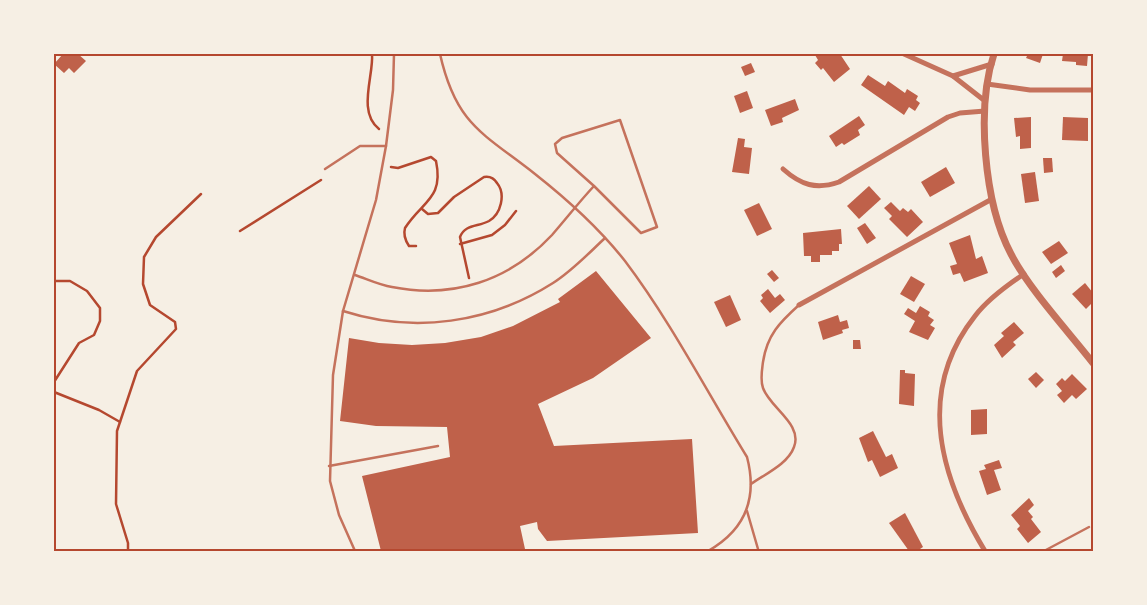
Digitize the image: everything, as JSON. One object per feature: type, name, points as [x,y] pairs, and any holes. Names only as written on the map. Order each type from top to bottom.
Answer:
[{"type":"street","points":[[904,54],[953,76],[984,101]]},
{"type":"street","points":[[994,54],[984,101],[992,198],[998,224],[1011,254],[1024,274],[1093,363]]},
{"type":"street","points":[[953,76],[992,64]]},
{"type":"street","points":[[987,84],[1030,90],[1093,90]]},
{"type":"street","points":[[783,169],[794,179],[813,187],[826,186],[839,182],[948,117],[960,113],[985,111]]},
{"type":"street","points":[[799,305],[992,198]]},
{"type":"street","points":[[985,551],[959,506],[949,479],[943,453],[940,425],[941,398],[947,371],[959,340],[975,316],[991,299],[1024,274]]},
{"type":"lane","points":[[355,551],[339,515],[330,480],[333,375],[344,311],[376,200],[386,146],[393,90],[394,54]]},
{"type":"lane","points":[[440,54],[445,76],[454,97],[466,117],[482,135],[575,206],[605,238],[646,292],[747,457],[751,484],[747,510],[736,530],[725,542],[708,551]]},
{"type":"lane","points":[[620,120],[657,227],[641,233],[594,186],[556,153],[555,144],[562,138],[620,120]]},
{"type":"lane","points":[[325,169],[360,146],[386,146]]},
{"type":"lane","points":[[355,275],[390,287],[421,291],[449,291],[473,286],[526,259],[552,235],[594,186]]},
{"type":"lane","points":[[344,311],[363,318],[400,324],[440,324],[480,315],[522,301],[555,282],[605,238]]},
{"type":"lane","points":[[751,484],[786,459],[795,444],[796,435],[792,426],[763,389],[762,366],[765,347],[772,332],[799,305]]},
{"type":"lane","points":[[330,466],[438,446]]},
{"type":"lane","points":[[747,510],[758,549]]},
{"type":"lane","points":[[1045,550],[1089,527]]},
{"type":"lane","points":[[1045,550],[1052,551]]},
{"type":"path","points":[[372,54],[367,94],[371,118],[379,129]]},
{"type":"path","points":[[391,167],[431,157],[436,160],[438,177],[433,195],[409,222],[404,234],[409,246],[416,246]]},
{"type":"path","points":[[422,209],[428,214],[438,213],[454,197],[484,177],[493,178],[500,187],[502,194],[498,210],[488,221],[462,232],[460,244],[470,278]]},
{"type":"path","points":[[240,231],[321,180]]},
{"type":"path","points":[[128,551],[128,542],[116,504],[117,431],[137,371],[176,329],[175,322],[150,304],[143,284],[144,257],[156,237],[201,194]]},
{"type":"path","points":[[460,244],[492,235],[505,225],[516,211]]},
{"type":"path","points":[[54,281],[70,281],[87,290],[100,308],[100,321],[94,335],[79,343],[54,382]]},
{"type":"path","points":[[54,392],[99,410],[120,422]]},
{"type":"building","points":[[63,54],[78,54],[86,61],[74,73],[69,68],[64,73],[54,64]]},
{"type":"building","points":[[840,54],[850,69],[834,82],[823,68],[821,70],[815,63],[818,60],[815,55]]},
{"type":"building","points":[[1028,54],[1043,54],[1040,63],[1026,58]]},
{"type":"building","points":[[1063,54],[1088,54],[1087,66],[1076,65],[1076,62],[1062,61]]},
{"type":"building","points":[[751,63],[755,72],[745,76],[741,67]]},
{"type":"building","points":[[868,75],[885,86],[888,81],[905,93],[907,89],[918,96],[916,100],[920,103],[915,111],[909,107],[904,115],[861,85]]},
{"type":"building","points":[[747,91],[753,108],[740,113],[734,96]]},
{"type":"building","points":[[795,99],[799,110],[782,118],[783,122],[771,126],[765,110]]},
{"type":"building","points":[[859,116],[865,125],[858,130],[860,135],[844,145],[842,143],[836,147],[829,136]]},
{"type":"building","points":[[1031,117],[1031,148],[1020,149],[1020,136],[1016,137],[1014,118]]},
{"type":"building","points":[[1063,117],[1088,118],[1088,141],[1062,140]]},
{"type":"building","points":[[738,138],[745,139],[744,147],[752,148],[749,174],[732,172]]},
{"type":"building","points":[[1043,158],[1052,158],[1053,172],[1044,173]]},
{"type":"building","points":[[946,167],[955,183],[930,197],[921,182]]},
{"type":"building","points":[[1035,172],[1039,201],[1025,203],[1021,174]]},
{"type":"building","points":[[869,186],[881,199],[859,219],[847,206]]},
{"type":"building","points":[[891,202],[900,211],[903,208],[908,212],[911,209],[923,222],[907,237],[889,219],[892,216],[884,208]]},
{"type":"building","points":[[759,203],[772,229],[757,236],[744,210]]},
{"type":"building","points":[[865,223],[876,238],[867,244],[857,228]]},
{"type":"building","points":[[841,229],[842,244],[839,244],[839,251],[832,251],[832,255],[820,255],[820,262],[811,262],[811,256],[804,256],[803,233]]},
{"type":"building","points":[[970,235],[976,259],[982,256],[988,273],[964,282],[960,273],[953,275],[950,266],[957,264],[949,243]]},
{"type":"building","points":[[1059,241],[1068,253],[1051,264],[1042,252]]},
{"type":"building","points":[[1061,265],[1065,271],[1056,278],[1052,272]]},
{"type":"building","points":[[772,270],[779,278],[774,282],[767,274]]},
{"type":"building","points":[[596,271],[651,338],[593,378],[538,404],[554,446],[692,439],[698,533],[547,541],[538,529],[537,522],[520,526],[525,549],[515,551],[381,551],[362,476],[450,457],[447,427],[376,426],[340,421],[349,338],[379,343],[412,345],[445,343],[481,337],[513,326],[560,302],[558,299]]},
{"type":"building","points":[[911,276],[925,284],[914,302],[900,294]]},
{"type":"building","points":[[1085,283],[1093,293],[1093,302],[1086,309],[1072,294]]},
{"type":"building","points":[[768,289],[775,298],[780,294],[785,300],[770,313],[760,301],[763,298],[761,295]]},
{"type":"building","points":[[730,295],[741,320],[726,327],[714,302]]},
{"type":"building","points":[[920,306],[930,312],[928,316],[934,320],[930,325],[935,328],[928,340],[909,332],[915,321],[904,314],[908,308],[916,313]]},
{"type":"building","points":[[838,315],[840,322],[847,320],[849,328],[842,330],[843,333],[823,340],[818,322]]},
{"type":"building","points":[[1014,322],[1024,333],[1013,342],[1016,345],[1002,358],[994,345],[1004,336],[1001,333]]},
{"type":"building","points":[[853,340],[860,340],[861,349],[853,349]]},
{"type":"building","points":[[900,370],[905,370],[905,373],[915,374],[914,406],[899,404]]},
{"type":"building","points":[[1036,372],[1044,380],[1036,388],[1028,379]]},
{"type":"building","points":[[1072,374],[1087,389],[1076,399],[1072,395],[1064,403],[1057,395],[1062,391],[1056,384],[1062,378],[1065,381]]},
{"type":"building","points":[[987,409],[987,434],[971,435],[971,410]]},
{"type":"building","points":[[873,431],[886,457],[892,454],[898,468],[880,477],[872,460],[868,462],[859,438]]},
{"type":"building","points":[[999,460],[1002,468],[994,470],[1001,490],[987,495],[979,471],[986,469],[984,465]]},
{"type":"building","points":[[1029,498],[1034,505],[1028,511],[1033,517],[1031,519],[1041,532],[1028,543],[1017,529],[1020,526],[1011,515]]},
{"type":"building","points":[[905,513],[923,547],[917,551],[909,551],[889,523]]}]
